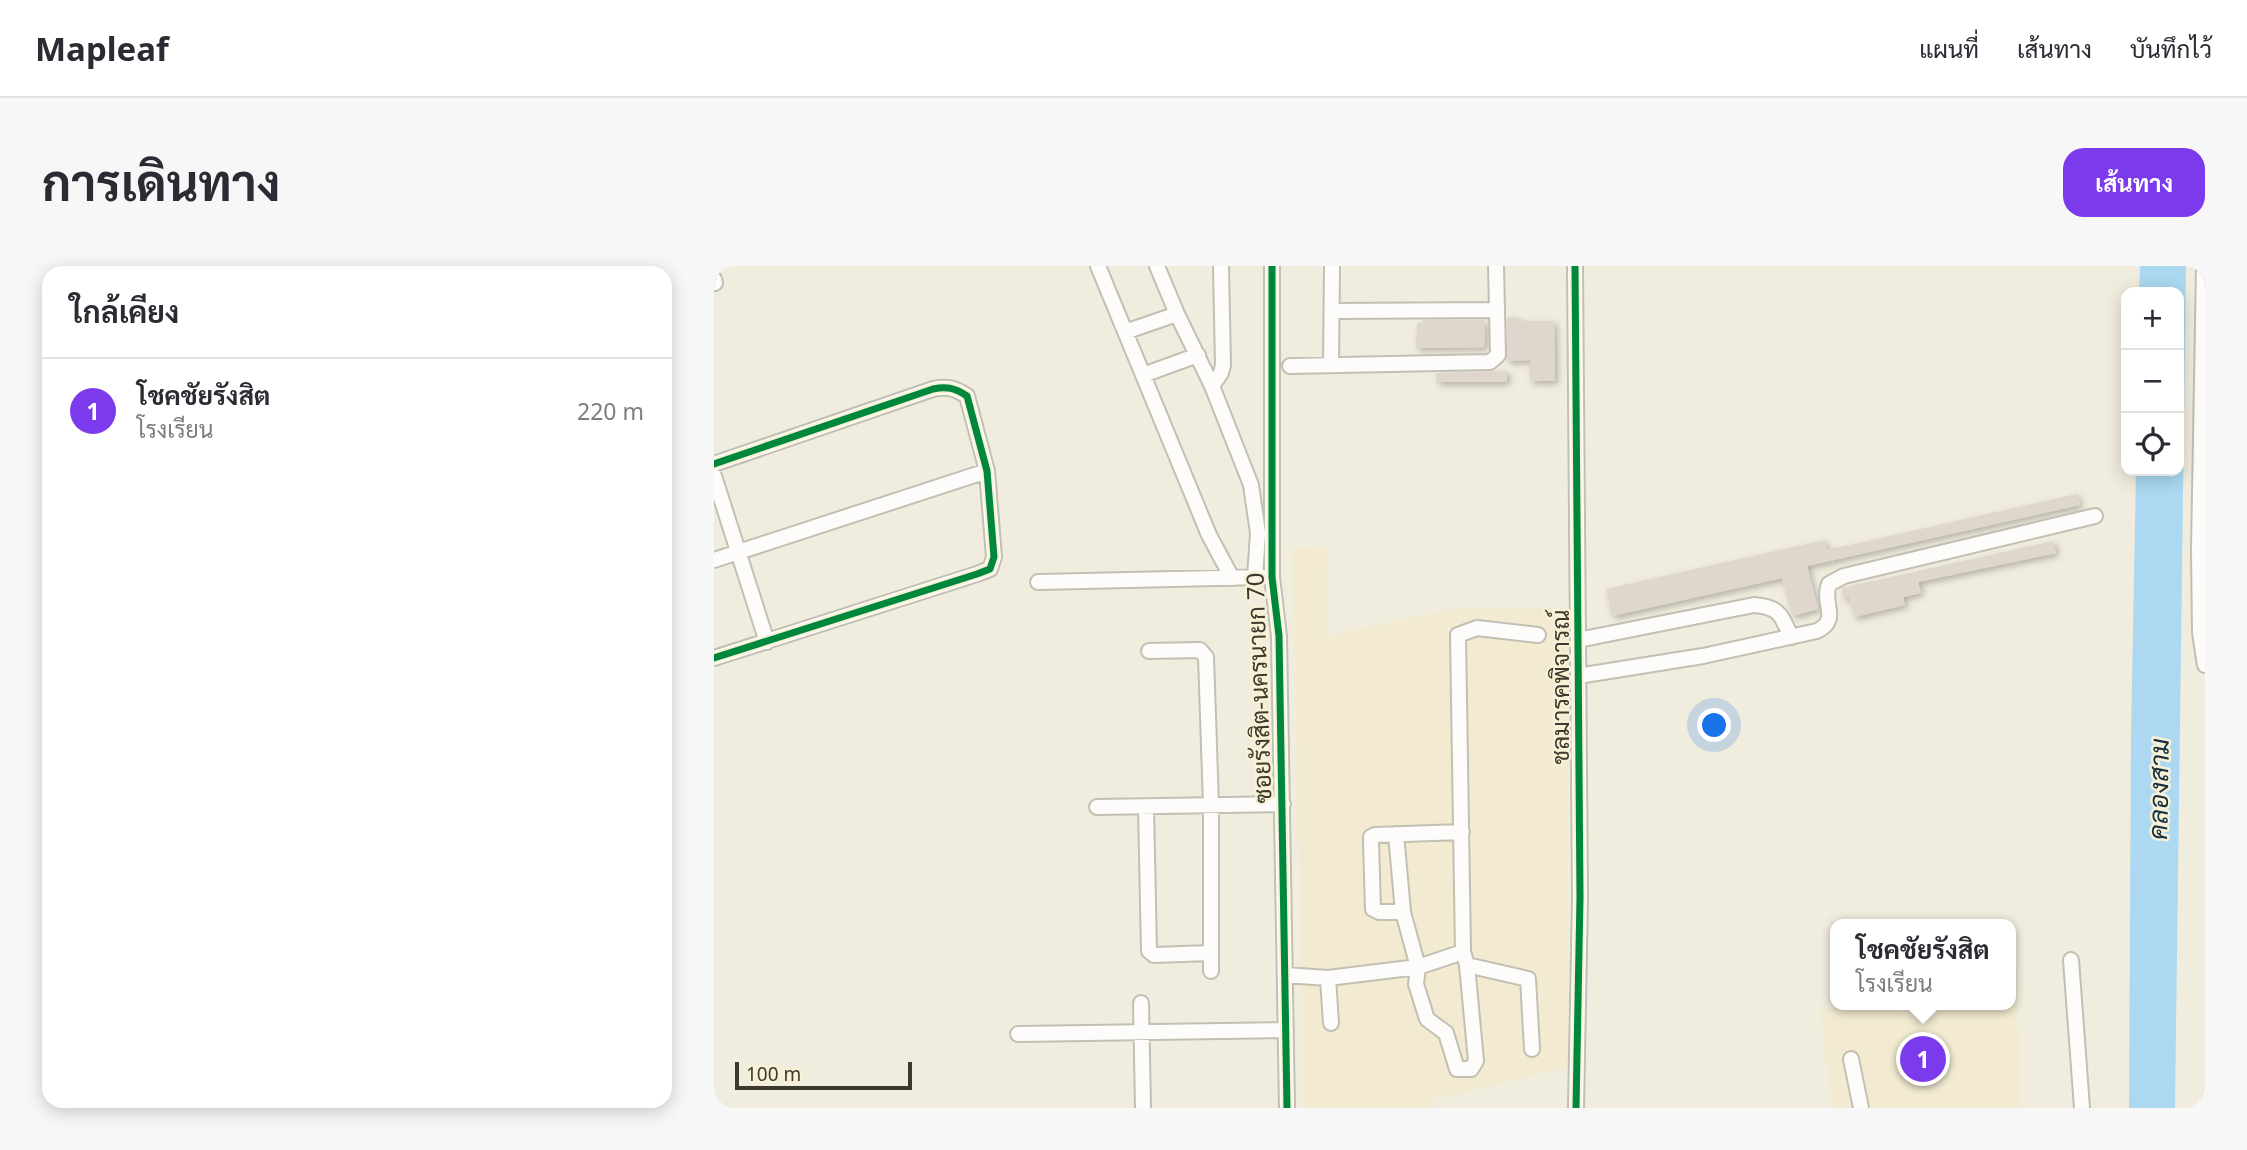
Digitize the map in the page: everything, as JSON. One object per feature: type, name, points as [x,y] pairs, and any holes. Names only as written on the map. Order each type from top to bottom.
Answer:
[{"type":"street","points":[[1098,266],[1209,535],[1232,578]]},
{"type":"street","points":[[1157,266],[1212,386],[1251,485],[1258,533],[1255,577]]},
{"type":"street","points":[[1212,386],[1223,365],[1221,266]]},
{"type":"street","name":"ซอยรังสิต-นครนายก 70","points":[[1272,266],[1272,577],[1279,636],[1287,1108]]},
{"type":"street","points":[[1331,365],[1332,266]]},
{"type":"street","points":[[1290,366],[1490,362],[1498,355],[1496,266]]},
{"type":"street","name":"ชลมารคพิจารณ์","points":[[1575,266],[1580,897],[1576,1108]]},
{"type":"street","points":[[2204,266],[2202,550],[2205,665]]},
{"type":"street","points":[[1332,311],[1497,310]]},
{"type":"street","points":[[1125,331],[1177,314]]},
{"type":"street","points":[[1143,375],[1198,355]]},
{"type":"street","points":[[714,464],[944,387],[955,388],[967,396],[987,471],[994,556],[990,569],[714,658]]},
{"type":"street","points":[[714,561],[987,471]]},
{"type":"street","points":[[714,476],[767,642]]},
{"type":"street","points":[[1578,676],[1703,656],[1817,631],[1829,621],[1826,592],[1829,584],[1844,576],[2095,516]]},
{"type":"street","points":[[1038,582],[1272,577]]},
{"type":"street","points":[[1578,640],[1754,605],[1769,606],[1781,614],[1791,637]]},
{"type":"street","points":[[1396,834],[1403,912],[1418,967],[1416,984],[1427,1019],[1446,1033],[1457,1069],[1471,1069],[1476,1061],[1465,959],[1458,635],[1478,628],[1538,635]]},
{"type":"street","points":[[1149,651],[1200,650],[1206,657],[1211,805],[1210,971]]},
{"type":"street","points":[[1097,807],[1283,804]]},
{"type":"street","points":[[1146,807],[1149,951],[1154,955],[1210,953]]},
{"type":"street","points":[[1403,912],[1379,912],[1373,909],[1371,837],[1461,832]]},
{"type":"street","points":[[1285,975],[1328,978],[1465,959],[1528,979],[1532,1049]]},
{"type":"street","points":[[2071,960],[2082,1108]]},
{"type":"street","points":[[1328,978],[1331,1023]]},
{"type":"street","points":[[1141,1003],[1143,1108]]},
{"type":"street","points":[[1018,1034],[1286,1030]]},
{"type":"street","points":[[1851,1059],[1861,1108]]},
{"type":"shaded area","points":[[1327,547],[1326,636],[1450,609],[1567,608],[1568,1067],[1433,1100],[1433,1108],[1304,1108],[1292,548]]},
{"type":"shaded area","points":[[2016,962],[2021,1108],[1832,1108],[1820,1010],[1830,1008],[1830,1010],[2016,1010]]},
{"type":"water","points":[[2140,266],[2186,266],[2184,419],[2184,287],[2139,287]]},
{"type":"water","name":"คลองสาม","points":[[2136,476],[2183,476],[2175,1108],[2129,1108]]},
{"type":"building","points":[[1507,317],[1517,317],[1518,321],[1554,321],[1555,381],[1530,381],[1530,360],[1507,361]]},
{"type":"building","points":[[1423,320],[1484,320],[1485,347],[1416,348],[1417,323]]},
{"type":"building","points":[[1507,371],[1507,382],[1436,382],[1436,373]]},
{"type":"building","points":[[2077,494],[2080,505],[1807,566],[1818,609],[1792,616],[1782,578],[1612,616],[1606,589],[1825,540],[1827,550]]},
{"type":"building","points":[[2053,541],[2056,553],[1918,582],[1921,593],[1903,597],[1905,605],[1854,617],[1849,597],[1843,599],[1842,588]]},
{"type":"cycle path","points":[[1272,266],[1272,577],[1279,636],[1287,1108]]},
{"type":"cycle path","points":[[1575,266],[1580,897],[1576,1108]]},
{"type":"cycle path","points":[[714,464],[933,389],[955,389],[967,396],[987,471],[994,557],[990,569],[977,574],[714,658]]},
{"type":"place","name":"โชคชัยรังสิต","points":[[1923,1059]]}]
